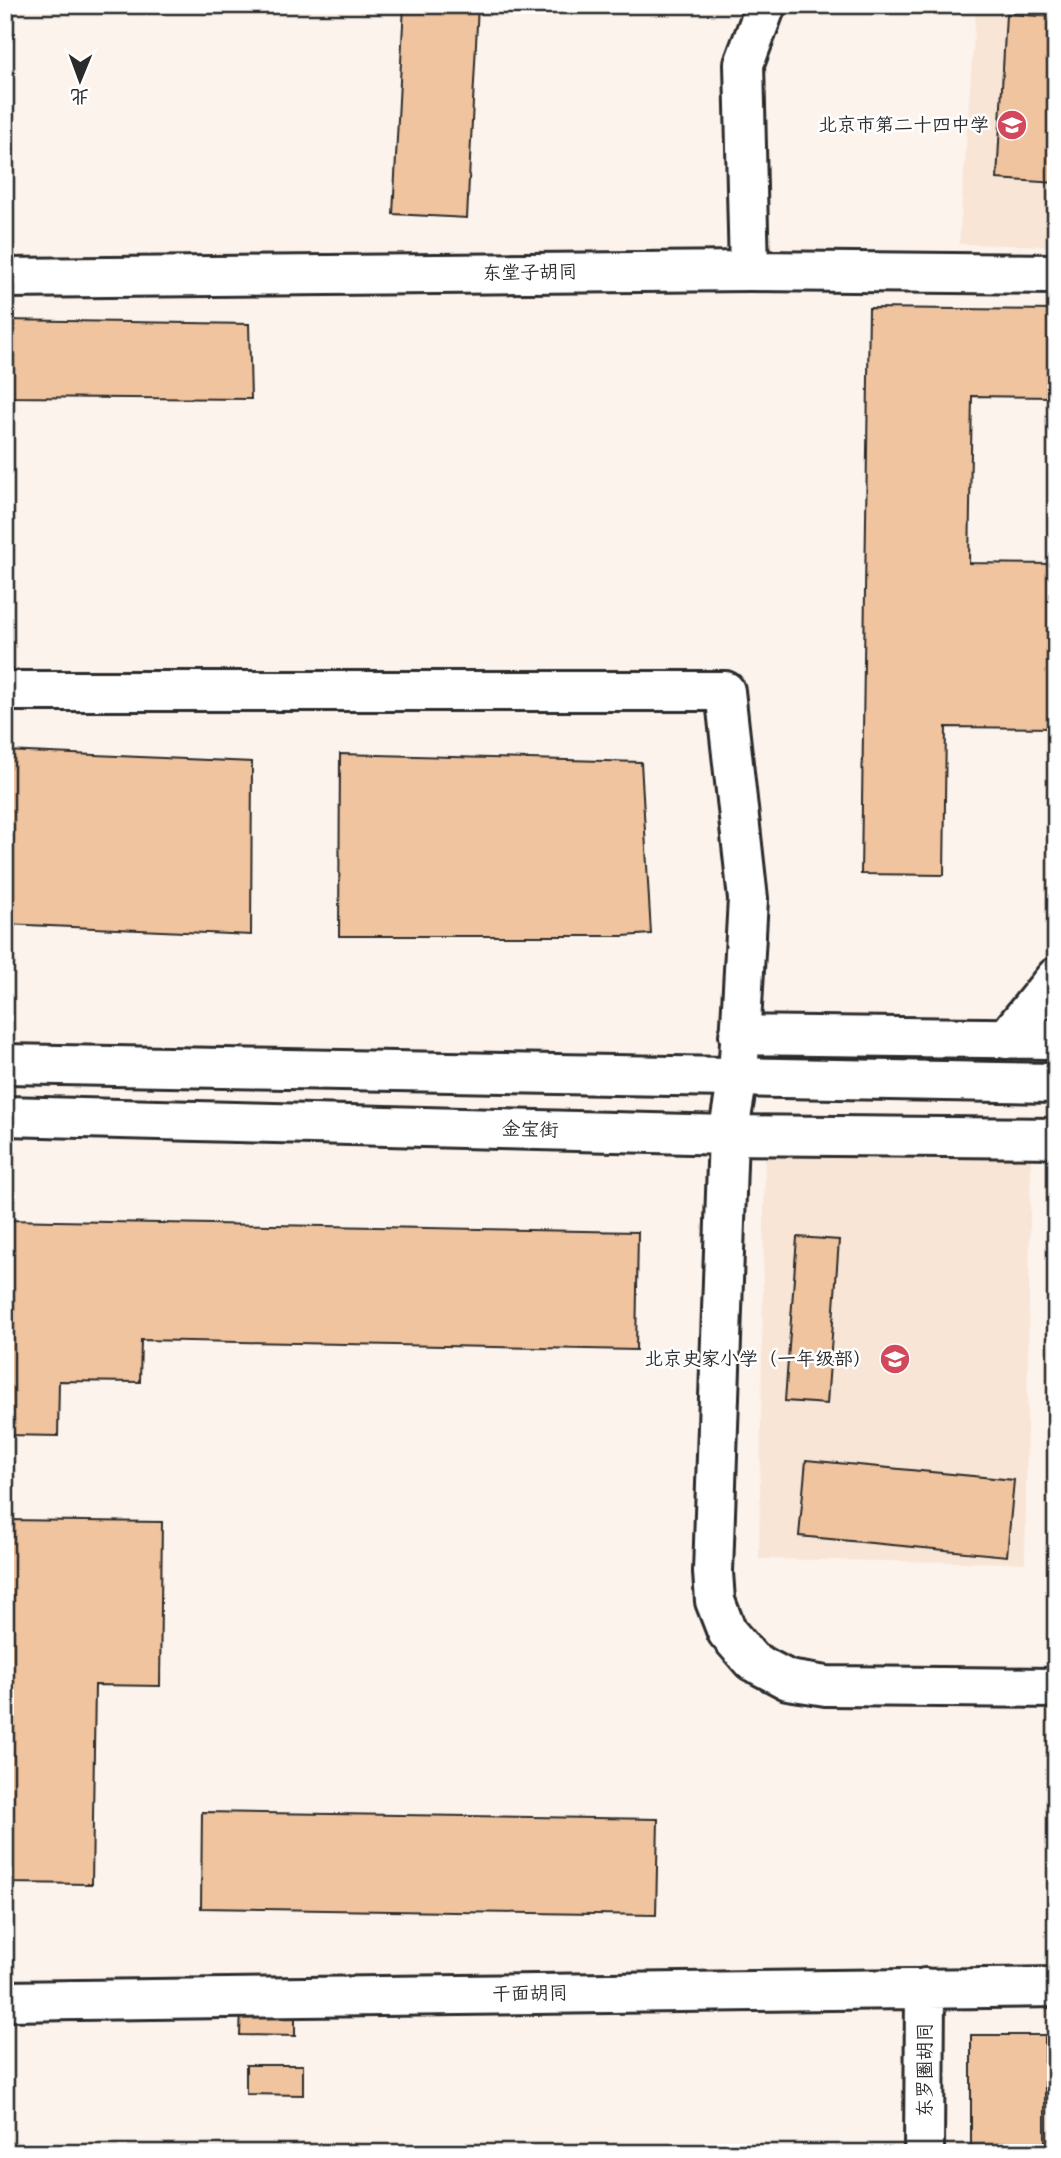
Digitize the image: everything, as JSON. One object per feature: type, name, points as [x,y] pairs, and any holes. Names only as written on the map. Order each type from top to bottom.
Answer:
[{"type":"street","points":[[749,271],[744,64],[766,5]]},
{"type":"street","name":"东堂子胡同","points":[[5,278],[749,271],[1056,274]]},
{"type":"street","points":[[5,691],[725,691],[748,899],[737,1077],[728,1135],[713,1572],[715,1601],[727,1632],[752,1661],[788,1680],[826,1686],[1056,1688]]},
{"type":"street","points":[[1006,1039],[1056,976]]},
{"type":"street","points":[[739,1035],[1056,1039]]},
{"type":"street","points":[[5,1064],[1056,1083]]},
{"type":"street","name":"金宝街","points":[[5,1115],[728,1135],[1056,1138]]},
{"type":"street","name":"干面胡同","points":[[5,2001],[1056,1987]]},
{"type":"street","name":"东罗圈胡同","points":[[924,2153],[925,1988]]},
{"type":"shaded area","name":"北京市第二十四中学","points":[[976,5],[1056,5],[1056,246],[959,244]]},
{"type":"shaded area","name":"北京史家小学（一年级部）","points":[[765,1154],[1031,1158],[1025,1563],[759,1559]]},
{"type":"building","points":[[404,5],[478,5],[467,218],[393,214]]},
{"type":"building","points":[[1006,14],[1056,17],[1056,183],[997,179]]},
{"type":"building","points":[[869,308],[1056,310],[1056,397],[972,396],[969,563],[1056,564],[1056,728],[946,727],[944,875],[861,874]]},
{"type":"building","points":[[5,320],[249,324],[251,399],[5,397]]},
{"type":"building","points":[[5,751],[252,762],[251,935],[5,924]]},
{"type":"building","points":[[340,754],[641,762],[651,934],[339,936]]},
{"type":"building","points":[[5,1220],[638,1232],[636,1350],[141,1340],[140,1382],[59,1381],[58,1436],[5,1435]]},
{"type":"building","points":[[797,1237],[839,1240],[827,1404],[785,1401]]},
{"type":"building","points":[[806,1460],[1014,1480],[1007,1556],[799,1536]]},
{"type":"building","points":[[5,1520],[162,1522],[160,1686],[95,1685],[92,1884],[5,1883]]},
{"type":"building","points":[[202,1812],[658,1819],[656,1915],[201,1908]]},
{"type":"building","points":[[241,2008],[295,2009],[295,2036],[240,2035]]},
{"type":"building","points":[[971,2035],[1045,2035],[1045,2153],[971,2153]]},
{"type":"building","points":[[246,2065],[303,2065],[303,2095],[246,2094]]},
{"type":"place","name":"北京市第二十四中学","points":[[1012,125]]},
{"type":"place","name":"北京史家小学（一年级部）","points":[[895,1359]]}]
